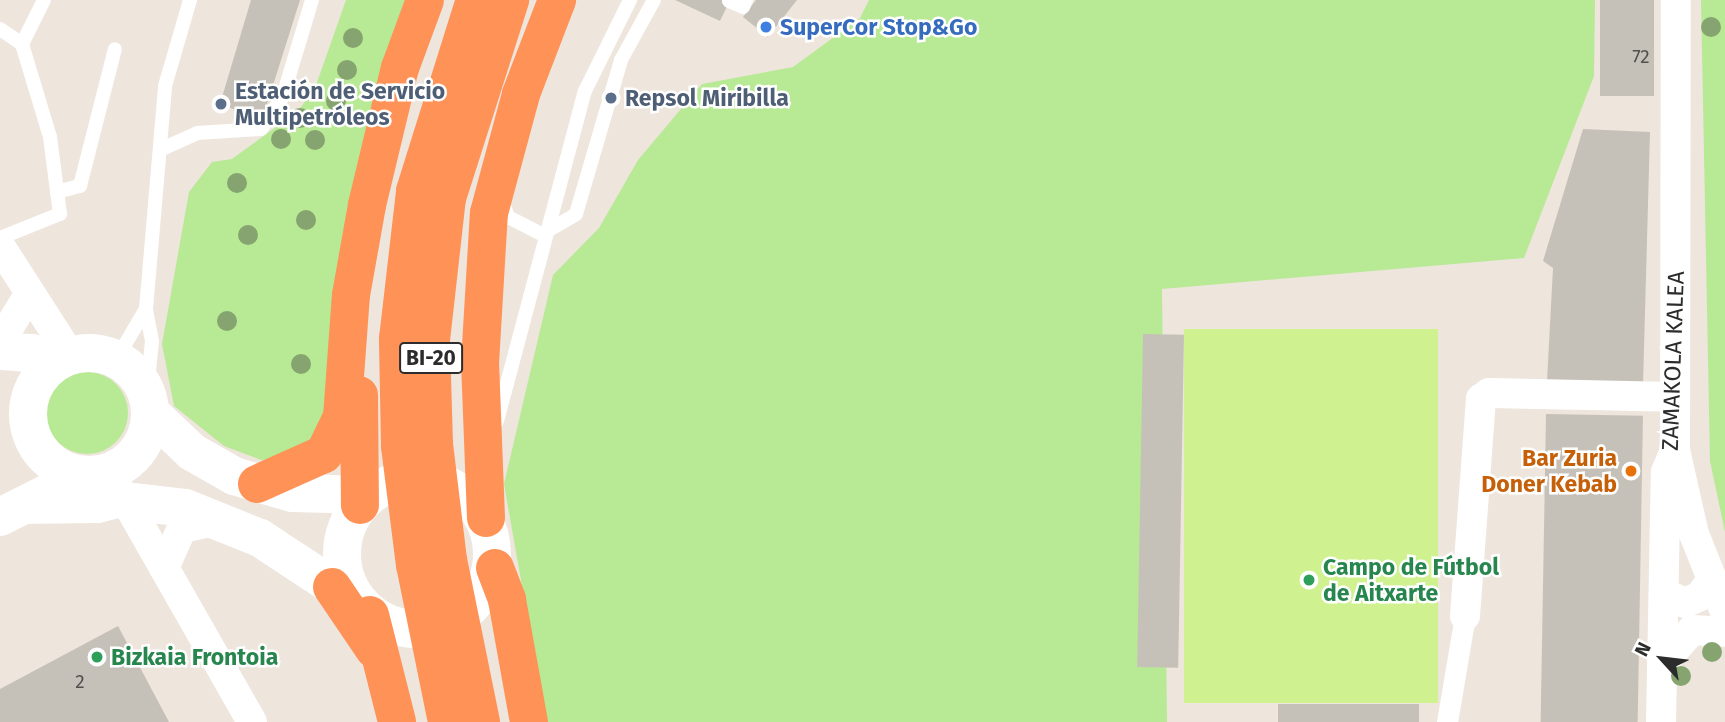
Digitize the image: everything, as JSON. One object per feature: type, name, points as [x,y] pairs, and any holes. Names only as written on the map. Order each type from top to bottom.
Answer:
[{"type":"highway","points":[[257,484],[311,464],[333,438],[342,417],[360,250],[376,158],[425,0]]},
{"type":"highway","name":"BI-20","points":[[447,722],[402,459],[398,339],[415,191],[475,0]]},
{"type":"highway","name":"BI-20","points":[[481,722],[448,560],[433,444],[431,340],[447,198],[510,0]]},
{"type":"highway","points":[[486,518],[470,481],[482,270],[494,180],[557,0]]},
{"type":"highway","points":[[360,250],[365,497]]},
{"type":"highway","points":[[486,581],[507,600],[529,722]]},
{"type":"highway","points":[[365,616],[397,722]]},
{"type":"main road","points":[[470,481],[413,481],[365,497],[257,484],[192,452],[149,402],[117,358],[30,354],[28,405],[35,443],[47,459],[84,476],[126,501],[185,508],[260,538],[365,616],[439,623],[486,581],[486,518]]},
{"type":"main road","points":[[8,513],[84,476],[122,466],[138,452],[149,402]]},
{"type":"main road","points":[[365,497],[342,554],[365,616]]},
{"type":"street","name":"ZAMAKOLA KALEA","points":[[1661,722],[1666,472],[1675,450],[1676,0]]},
{"type":"street","points":[[0,246],[24,294],[30,354]]},
{"type":"street","points":[[1447,722],[1465,616],[1480,399],[1489,393],[1674,397]]},
{"type":"street","points":[[1675,450],[1710,581],[1725,612]]},
{"type":"street","points":[[8,513],[98,508],[126,501],[252,722]]},
{"type":"street","points":[[164,568],[182,528],[220,520]]},
{"type":"street","points":[[1664,593],[1685,603],[1700,596],[1710,581]]},
{"type":"street","points":[[1662,664],[1692,630],[1725,632]]},
{"type":"lane","points":[[22,44],[44,0]]},
{"type":"lane","points":[[149,402],[152,341],[146,309],[164,148],[166,86],[190,0]]},
{"type":"lane","points":[[164,148],[197,133],[261,129],[283,96],[312,0]]},
{"type":"lane","points":[[470,481],[585,91],[630,0]]},
{"type":"lane","points":[[542,234],[568,222],[583,200],[606,100],[654,0]]},
{"type":"lane","points":[[729,1],[743,8],[746,0]]},
{"type":"lane","points":[[0,29],[22,44],[50,137],[60,214],[0,238]]},
{"type":"lane","points":[[57,192],[80,186],[115,49]]},
{"type":"lane","points":[[494,180],[508,217],[542,234]]},
{"type":"lane","points":[[117,358],[146,309]]},
{"type":"green space","points":[[346,0],[409,0],[331,421],[289,459],[261,460],[224,446],[174,406],[162,344],[189,192],[212,162],[232,159],[298,111],[315,88]]},
{"type":"green space","points":[[869,0],[1595,0],[1594,76],[1524,258],[1162,289],[1167,722],[546,722],[504,484],[553,275],[599,228],[638,160],[702,84],[793,67],[860,18]]},
{"type":"green space","points":[[1701,0],[1725,0],[1725,532],[1710,461]]},
{"type":"green space","name":"Campo de Fútbol de Aitxarte","points":[[1184,329],[1438,329],[1438,703],[1184,703]]},
{"type":"green space","points":[[87,372],[103,375],[116,384],[125,397],[128,413],[125,429],[116,442],[103,451],[87,454],[71,451],[58,442],[49,429],[46,413],[49,397],[58,384],[71,375]]},
{"type":"building","points":[[251,0],[300,0],[262,120],[220,104]]},
{"type":"building","points":[[675,0],[730,0],[720,21]]},
{"type":"building","name":"SuperCor Stop&Go","points":[[756,0],[797,0],[768,37],[743,17]]},
{"type":"building","points":[[1600,0],[1654,0],[1654,96],[1600,96]]},
{"type":"building","points":[[1583,129],[1650,132],[1643,385],[1547,381],[1553,268],[1543,261]]},
{"type":"building","points":[[1143,334],[1184,335],[1178,668],[1137,667]]},
{"type":"building","points":[[1546,414],[1643,416],[1638,722],[1541,722]]},
{"type":"building","name":"Bizkaia Frontoia","points":[[118,626],[169,722],[0,722],[0,689]]},
{"type":"building","points":[[1278,704],[1419,704],[1419,722],[1278,722]]},
{"type":"place","name":"SuperCor Stop&Go","points":[[766,27]]},
{"type":"place","name":"Repsol Miribilla","points":[[611,98]]},
{"type":"place","name":"Estación de Servicio Multipetróleos","points":[[221,104]]},
{"type":"place","name":"Bar Zuria Doner Kebab","points":[[1631,471]]},
{"type":"place","name":"Campo de Fútbol de Aitxarte","points":[[1309,580]]},
{"type":"place","name":"Bizkaia Frontoia","points":[[97,657]]}]
